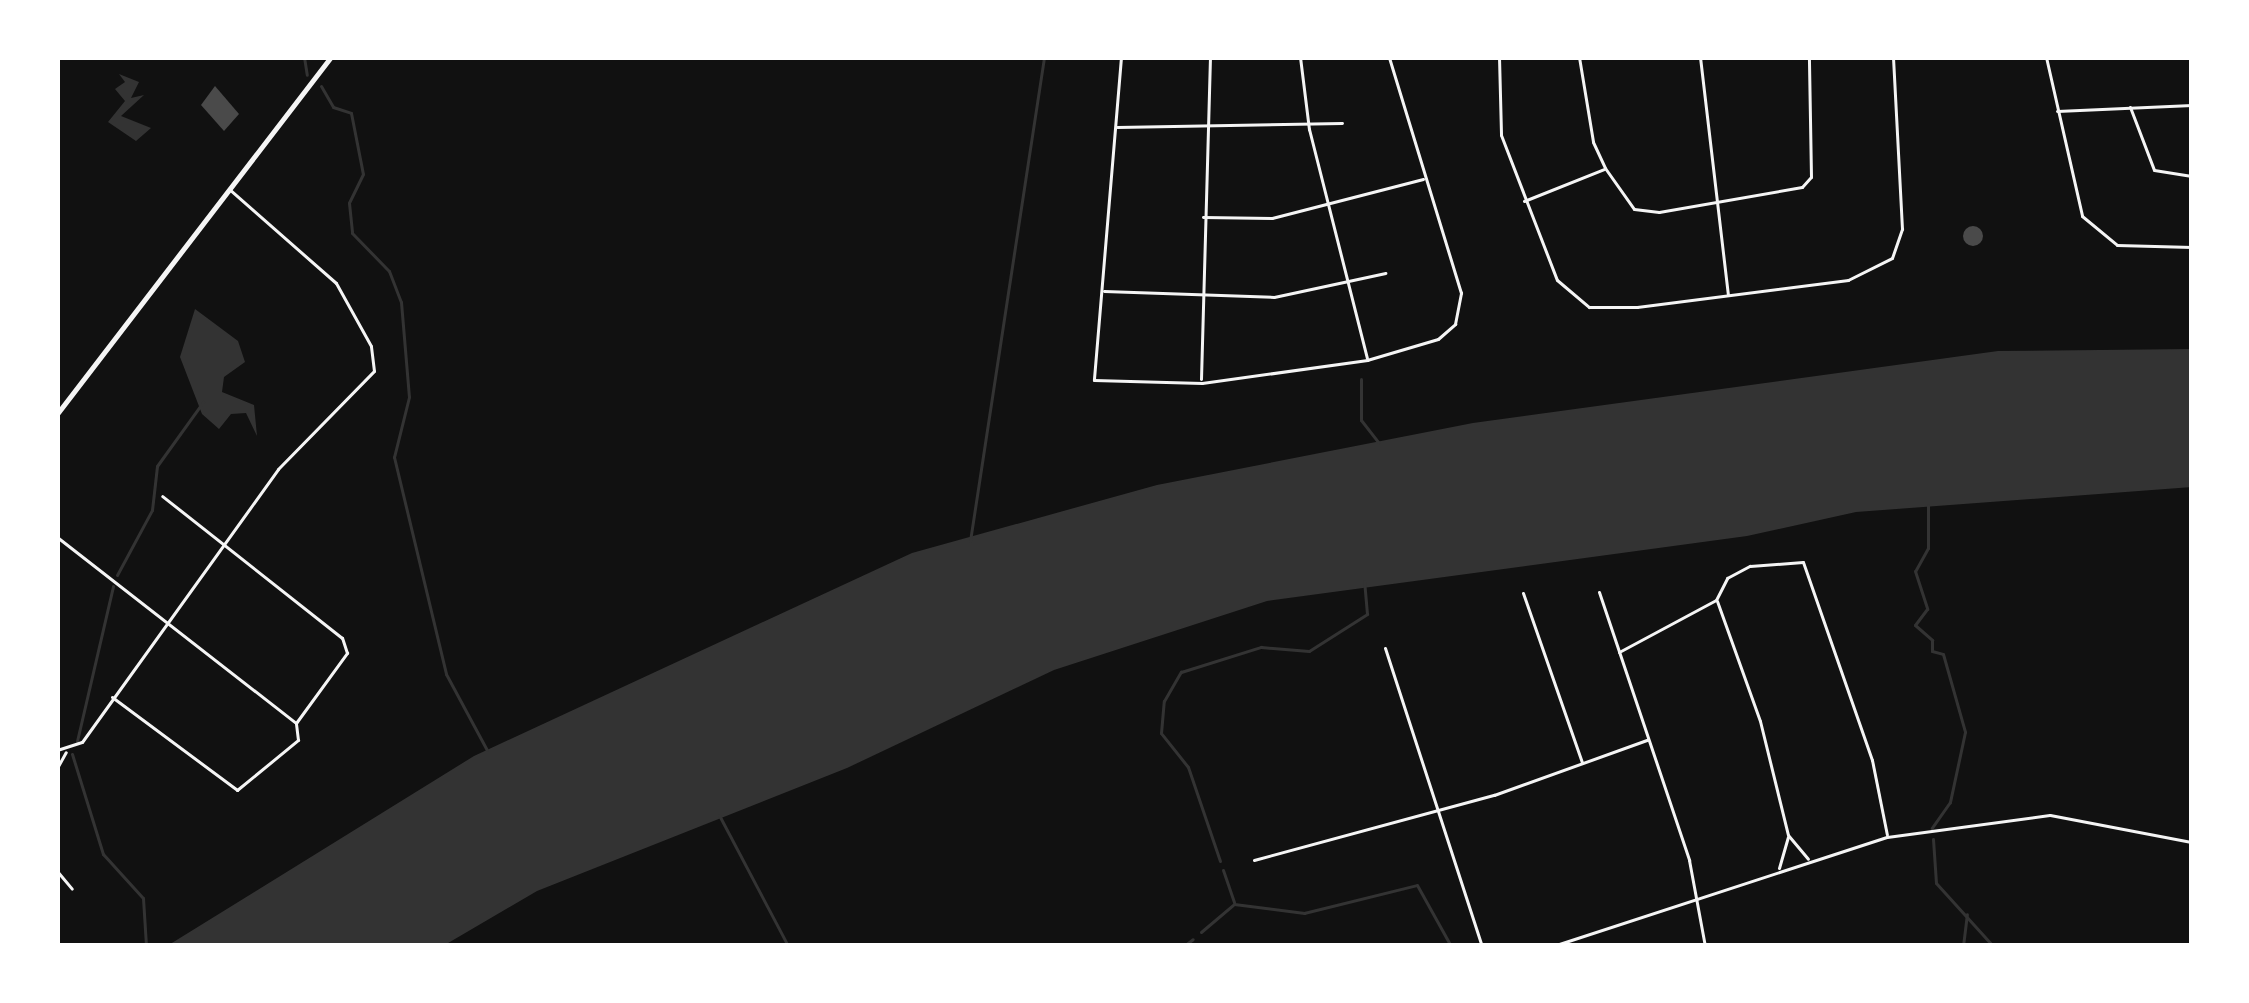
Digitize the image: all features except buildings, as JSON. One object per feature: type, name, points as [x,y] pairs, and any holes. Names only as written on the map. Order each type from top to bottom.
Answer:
[{"type":"main road","points":[[57,414],[331,57]]},
{"type":"street","points":[[1121,57],[1094,380],[1202,382],[1367,360],[1438,340],[1462,306],[1389,57]]},
{"type":"street","points":[[1202,382],[1198,296],[1210,57]]},
{"type":"street","points":[[1300,57],[1309,129],[1367,360]]},
{"type":"street","points":[[1499,57],[1501,135],[1524,202],[1556,280],[1589,307],[1848,280],[1892,257],[1902,229],[1893,57]]},
{"type":"street","points":[[1579,57],[1593,142],[1634,209],[1787,194],[1811,177],[1809,57]]},
{"type":"street","points":[[1700,57],[1728,296]]},
{"type":"street","points":[[2046,57],[2082,216],[2096,235],[2132,247],[2192,247]]},
{"type":"street","points":[[2057,111],[2192,105]]},
{"type":"street","points":[[2129,106],[2154,170],[2192,176]]},
{"type":"street","points":[[1115,127],[1205,131],[1309,129],[1342,123]]},
{"type":"street","points":[[1524,202],[1606,168]]},
{"type":"street","points":[[1200,218],[1272,218],[1424,179]]},
{"type":"street","points":[[57,768],[67,751],[82,742],[278,469],[362,392],[375,366],[336,283],[229,189]]},
{"type":"street","points":[[1102,291],[1274,297],[1350,285],[1385,273]]},
{"type":"street","points":[[162,496],[345,642],[347,653],[319,701],[296,723]]},
{"type":"street","points":[[57,537],[296,723],[298,740],[234,790],[111,696]]},
{"type":"street","points":[[1619,652],[1716,600],[1727,578],[1750,566],[1803,562],[1872,760],[1887,837]]},
{"type":"street","points":[[1523,592],[1582,763]]},
{"type":"street","points":[[1599,592],[1696,894],[1705,946]]},
{"type":"street","points":[[1716,600],[1760,721],[1788,835],[1810,859]]},
{"type":"street","points":[[1384,648],[1482,946]]},
{"type":"street","points":[[1254,860],[1436,812],[1647,740]]},
{"type":"street","points":[[57,750],[67,751]]},
{"type":"street","points":[[1553,946],[1696,894],[1887,837],[2050,815],[2192,842]]},
{"type":"street","points":[[1778,869],[1788,835]]},
{"type":"street","points":[[57,871],[72,889]]},
{"type":"shaded area","points":[[119,74],[139,82],[131,98],[144,95],[121,116],[151,128],[136,141],[108,122],[125,101],[115,89],[125,82]]},
{"type":"shaded area","points":[[195,309],[238,341],[245,362],[224,377],[222,392],[254,405],[257,436],[246,413],[231,414],[219,429],[202,414],[180,357]]},
{"type":"shaded area","points":[[2192,349],[2192,487],[1856,512],[1747,536],[1267,601],[1054,670],[847,768],[537,891],[443,946],[167,946],[474,756],[912,553],[1157,485],[1473,423],[1998,351]]},
{"type":"waterway","points":[[304,57],[307,75]]},
{"type":"waterway","points":[[970,541],[1044,57]]},
{"type":"waterway","points":[[321,86],[333,107],[351,113],[363,174],[349,203],[352,233],[389,271],[401,302],[409,397],[394,457],[446,674],[487,750]]},
{"type":"waterway","points":[[1361,379],[1361,420],[1378,442]]},
{"type":"waterway","points":[[117,575],[152,510],[157,466],[203,402]]},
{"type":"waterway","points":[[1928,505],[1928,548],[1915,571],[1927,609],[1915,625],[1932,640],[1932,651],[1943,654],[1965,732],[1950,802],[1932,828]]},
{"type":"waterway","points":[[1220,861],[1188,767],[1161,733],[1164,701],[1181,672],[1261,647],[1309,651],[1367,614],[1364,581]]},
{"type":"waterway","points":[[77,741],[113,586]]},
{"type":"waterway","points":[[72,754],[103,854],[143,898],[146,946]]},
{"type":"waterway","points":[[719,815],[788,946]]},
{"type":"waterway","points":[[1933,839],[1936,883],[1993,946]]},
{"type":"waterway","points":[[1223,870],[1234,902]]},
{"type":"waterway","points":[[1234,904],[1304,913],[1417,885],[1451,946]]},
{"type":"waterway","points":[[1201,932],[1233,905]]},
{"type":"waterway","points":[[1963,946],[1967,914]]},
{"type":"waterway","points":[[1184,946],[1193,939]]}]
